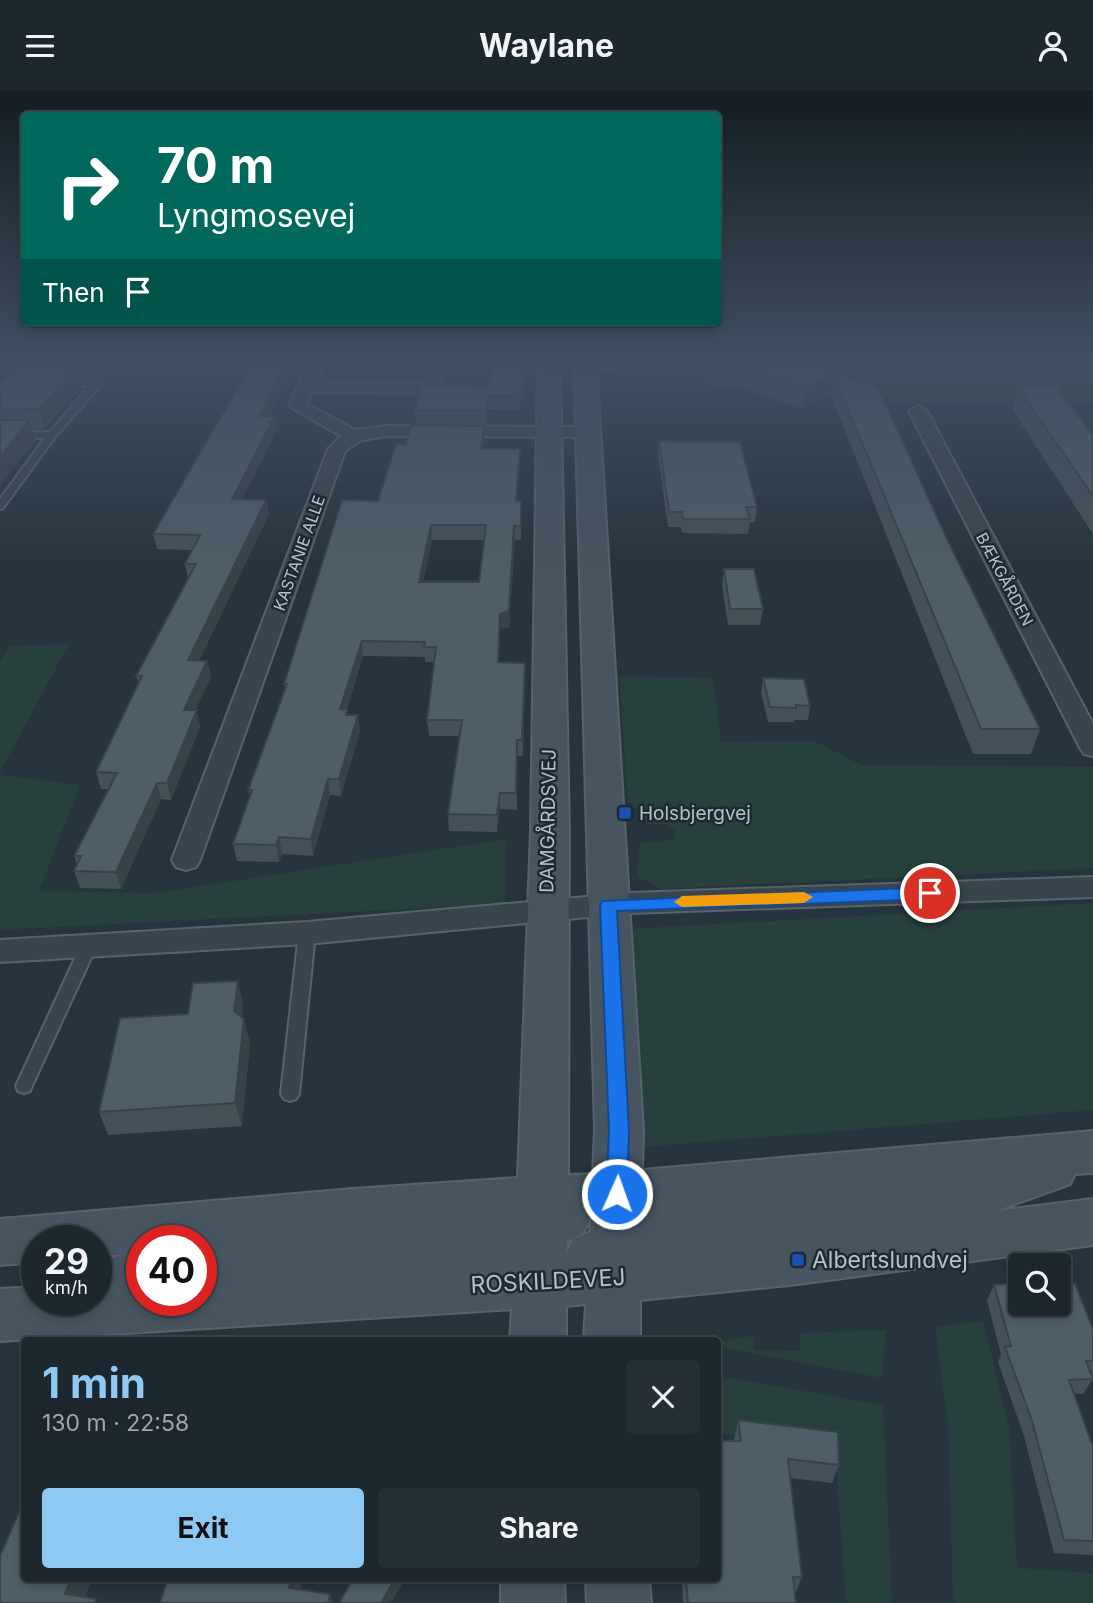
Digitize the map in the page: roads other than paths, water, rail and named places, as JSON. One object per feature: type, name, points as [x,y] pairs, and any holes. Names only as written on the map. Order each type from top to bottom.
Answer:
[{"type":"street","points":[[343,431],[351,435],[386,431],[589,432],[619,1131],[612,1337]]},
{"type":"street","name":"BÆKGÅRDEN","points":[[928,431],[1093,748]]},
{"type":"street","name":"DAMGÅRDSVEJ","points":[[540,1281],[550,832],[548,432]]},
{"type":"street","name":"KASTANIE ALLE","points":[[186,860],[337,449],[351,435]]},
{"type":"street","points":[[0,951],[307,933],[608,906],[1093,887]]},
{"type":"street","points":[[217,1265],[463,1246],[542,1213],[617,1194],[1093,1153]]},
{"type":"street","points":[[615,1262],[677,1228],[989,1192],[1093,1153]]},
{"type":"street","points":[[0,1242],[353,1210],[542,1213]]},
{"type":"street","name":"ROSKILDEVEJ","points":[[20,1310],[540,1281],[615,1262],[798,1260],[1093,1222]]},
{"type":"street","points":[[538,1337],[540,1281]]},
{"type":"street","points":[[533,1582],[533,1603]]},
{"type":"street","points":[[618,1582],[619,1603]]},
{"type":"lane","points":[[0,506],[56,431]]},
{"type":"lane","points":[[0,435],[52,435]]},
{"type":"lane","points":[[290,1094],[307,933]]},
{"type":"lane","points":[[24,1086],[89,945]]},
{"type":"place","name":"Holsbjergvej","points":[[625,813]]},
{"type":"place","name":"Albertslundvej","points":[[798,1260]]}]
